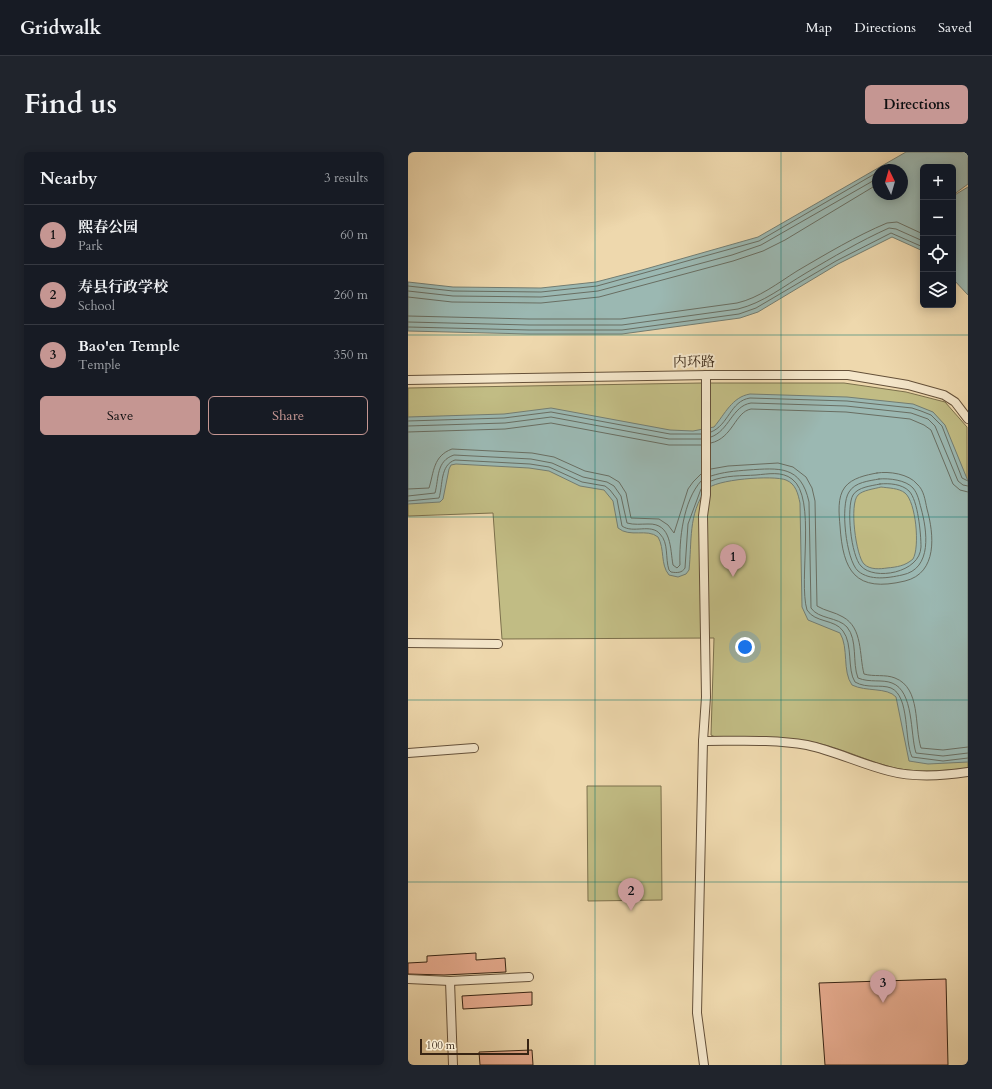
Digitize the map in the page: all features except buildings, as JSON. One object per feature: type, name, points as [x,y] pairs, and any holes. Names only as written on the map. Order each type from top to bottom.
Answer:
[{"type":"street","name":"内环路","points":[[408,380],[706,375],[848,375],[908,386],[944,395],[955,402],[968,419]]},
{"type":"street","points":[[704,1065],[697,1013],[703,741],[706,697],[702,516],[706,495],[706,375]]},
{"type":"street","points":[[408,643],[498,644]]},
{"type":"street","points":[[703,741],[764,741],[807,745],[904,774],[934,775],[968,772]]},
{"type":"street","points":[[408,753],[474,748]]},
{"type":"street","points":[[408,979],[450,981],[529,976]]},
{"type":"street","points":[[450,981],[453,1065]]},
{"type":"shaded area","points":[[702,383],[844,383],[906,392],[945,402],[967,427],[968,768],[932,771],[904,770],[817,743],[792,739],[717,738],[711,735],[714,638],[502,639],[493,513],[408,516],[408,388]]},
{"type":"shaded area","points":[[587,786],[661,786],[662,900],[588,901]]},
{"type":"water","points":[[906,152],[968,152],[968,184],[956,193],[956,164],[920,164],[920,250],[892,237],[838,264],[758,312],[740,318],[622,334],[529,334],[408,331],[408,282],[453,287],[541,288],[596,282],[758,237],[872,172],[872,200],[908,200],[908,164],[885,164]]},
{"type":"water","points":[[968,187],[968,295],[956,282],[956,194]]},
{"type":"water","points":[[750,394],[847,397],[913,404],[933,412],[945,425],[968,481],[968,762],[928,764],[909,761],[896,697],[887,692],[852,685],[847,673],[843,639],[840,633],[808,620],[802,607],[800,503],[794,487],[786,480],[770,478],[744,479],[720,483],[711,486],[706,490],[696,508],[692,528],[689,570],[686,574],[678,577],[669,575],[666,571],[658,537],[654,534],[628,532],[618,528],[613,501],[604,490],[580,486],[549,471],[529,468],[451,465],[443,499],[440,502],[408,504],[408,417],[504,414],[551,408],[670,430],[693,431],[714,427],[729,407],[744,396]],"holes":[[[881,487],[900,490],[909,498],[916,525],[916,545],[913,559],[907,563],[901,566],[875,569],[864,564],[858,551],[854,508],[855,500],[860,493]]]},
{"type":"place","name":"熙春公园","points":[[733,577]]},
{"type":"place","name":"寿县行政学校","points":[[631,911]]},
{"type":"place","name":"Bao'en Temple","points":[[883,1003]]}]
